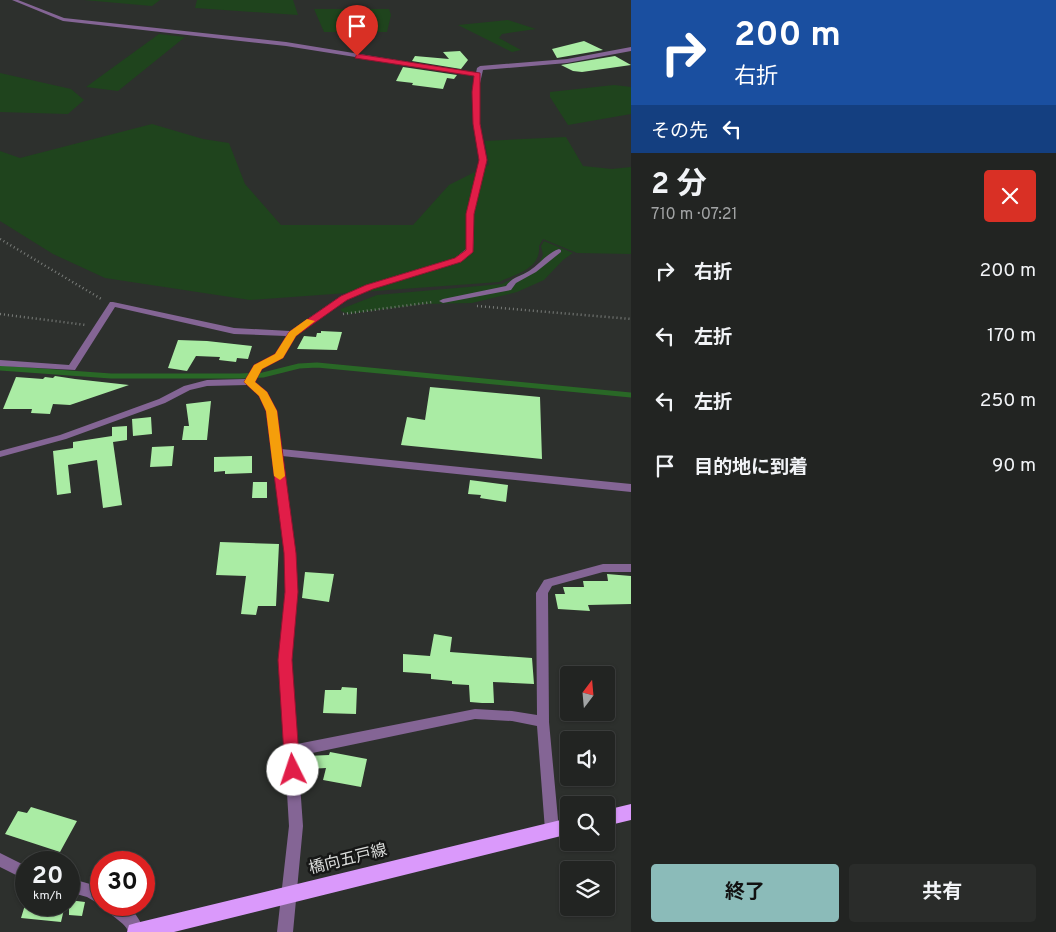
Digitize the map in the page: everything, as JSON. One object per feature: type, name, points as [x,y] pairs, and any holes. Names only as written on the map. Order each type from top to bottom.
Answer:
[{"type":"main road","points":[[615,816],[631,812]]},
{"type":"main road","name":"橋向五戸線","points":[[136,932],[560,828]]},
{"type":"street","points":[[14,0],[64,19],[286,44],[478,75]]},
{"type":"street","points":[[249,382],[258,367],[279,356],[292,334],[344,298],[369,287],[458,260],[470,250],[470,214],[483,160],[477,124],[475,92],[480,68],[567,61],[631,48]]},
{"type":"street","points":[[0,363],[72,368],[113,304],[234,331],[292,334]]},
{"type":"street","points":[[0,454],[63,437],[207,382],[249,382],[264,394],[271,411],[290,553],[291,592],[285,660],[296,826],[285,932]]},
{"type":"street","points":[[276,452],[631,488]]},
{"type":"street","points":[[560,822],[543,722],[542,593],[548,583],[603,568],[631,568]]},
{"type":"street","points":[[292,751],[475,714],[512,716],[543,722]]},
{"type":"street","points":[[0,860],[15,868]]},
{"type":"street","points":[[126,916],[130,919],[136,932]]},
{"type":"lane","points":[[443,301],[508,288],[514,280],[533,272],[550,255],[559,251]]},
{"type":"path","points":[[0,239],[113,304]]},
{"type":"path","points":[[317,316],[443,301],[631,319]]},
{"type":"path","points":[[0,314],[98,326]]},
{"type":"green space","points":[[84,0],[160,0],[152,6]]},
{"type":"green space","points":[[197,0],[293,0],[298,15],[195,8]]},
{"type":"green space","points":[[314,9],[389,9],[391,15],[387,32],[324,32]]},
{"type":"green space","points":[[508,20],[536,29],[502,34],[499,38],[521,50],[512,52],[458,25]]},
{"type":"green space","points":[[159,34],[185,37],[118,91],[86,87]]},
{"type":"green space","points":[[0,73],[71,89],[84,100],[68,114],[0,112]]},
{"type":"green space","points":[[614,85],[631,87],[631,114],[568,125],[550,97],[550,92]]},
{"type":"green space","points":[[152,124],[203,139],[229,143],[245,184],[281,225],[413,225],[449,185],[489,165],[485,141],[566,137],[583,166],[612,169],[631,167],[631,254],[577,253],[543,239],[539,246],[539,254],[532,265],[526,270],[499,282],[250,300],[105,278],[53,254],[0,221],[0,151],[20,158]]},
{"type":"green space","points":[[544,241],[573,253],[563,260],[544,280],[517,292],[472,303],[423,304],[348,314],[341,311],[341,309],[377,295],[502,284],[537,267],[543,255],[541,246]]},
{"type":"building","points":[[584,41],[603,50],[557,58],[552,49]]},
{"type":"building","points":[[460,51],[468,60],[461,69],[412,61],[415,56],[449,59],[443,52]]},
{"type":"building","points":[[615,56],[631,65],[582,72],[573,71],[561,65]]},
{"type":"building","points":[[403,67],[457,75],[454,79],[447,78],[443,89],[412,85],[413,83],[396,81]]},
{"type":"building","points":[[321,331],[342,332],[337,350],[297,349],[304,336],[316,337],[317,333],[321,333]]},
{"type":"building","points":[[178,340],[252,346],[248,359],[237,358],[236,362],[219,360],[220,357],[196,356],[187,371],[168,368]]},
{"type":"building","points":[[55,376],[129,385],[70,405],[53,404],[50,414],[31,413],[32,409],[3,409],[16,377],[43,379]]},
{"type":"building","points":[[430,387],[540,397],[542,459],[401,445],[407,417],[425,420]]},
{"type":"building","points":[[211,401],[207,440],[182,440],[184,426],[189,426],[186,404]]},
{"type":"building","points":[[151,417],[152,434],[133,436],[132,419]]},
{"type":"building","points":[[127,426],[127,440],[113,442],[122,505],[103,508],[97,460],[68,465],[71,493],[57,495],[53,451],[73,448],[73,442],[112,436],[112,427]]},
{"type":"building","points":[[174,446],[172,466],[150,467],[152,447]]},
{"type":"building","points":[[252,456],[252,473],[225,474],[225,471],[214,472],[214,457]]},
{"type":"building","points":[[470,480],[508,485],[506,502],[480,498],[481,495],[468,494]]},
{"type":"building","points":[[253,482],[267,482],[267,498],[252,498]]},
{"type":"building","points":[[220,542],[279,544],[276,606],[258,606],[256,615],[241,614],[246,576],[216,575]]},
{"type":"building","points":[[305,572],[334,574],[329,602],[302,598]]},
{"type":"building","points":[[607,574],[631,576],[631,604],[588,605],[590,611],[558,609],[555,594],[565,594],[563,587],[584,587],[583,581],[608,581]]},
{"type":"building","points":[[434,634],[452,637],[450,652],[532,658],[534,684],[493,682],[494,703],[470,702],[469,685],[452,684],[452,681],[431,679],[431,674],[403,672],[403,654],[430,656]]},
{"type":"building","points":[[342,687],[357,688],[356,714],[323,713],[325,690],[341,690]]},
{"type":"building","points":[[330,752],[367,759],[361,787],[323,780],[326,768],[308,769],[307,756],[329,755]]},
{"type":"building","points":[[31,807],[77,821],[61,851],[5,834],[18,811],[27,813]]},
{"type":"building","points":[[80,901],[85,902],[82,916],[80,916]]},
{"type":"building","points":[[22,916],[62,916],[61,922],[21,918]]},
{"type":"waterway","points":[[0,368],[111,376],[240,376],[263,375],[299,366],[317,365],[631,395]]},
{"type":"slow traffic","points":[[280,476],[271,411],[264,394],[249,382],[258,367],[279,356],[292,334],[311,321]]},
{"type":"route","points":[[293,770],[285,660],[291,592],[290,553],[271,411],[264,394],[249,382],[258,367],[279,356],[292,334],[332,305],[369,287],[458,260],[470,250],[470,214],[483,160],[477,124],[475,92],[478,75],[357,56]]}]
